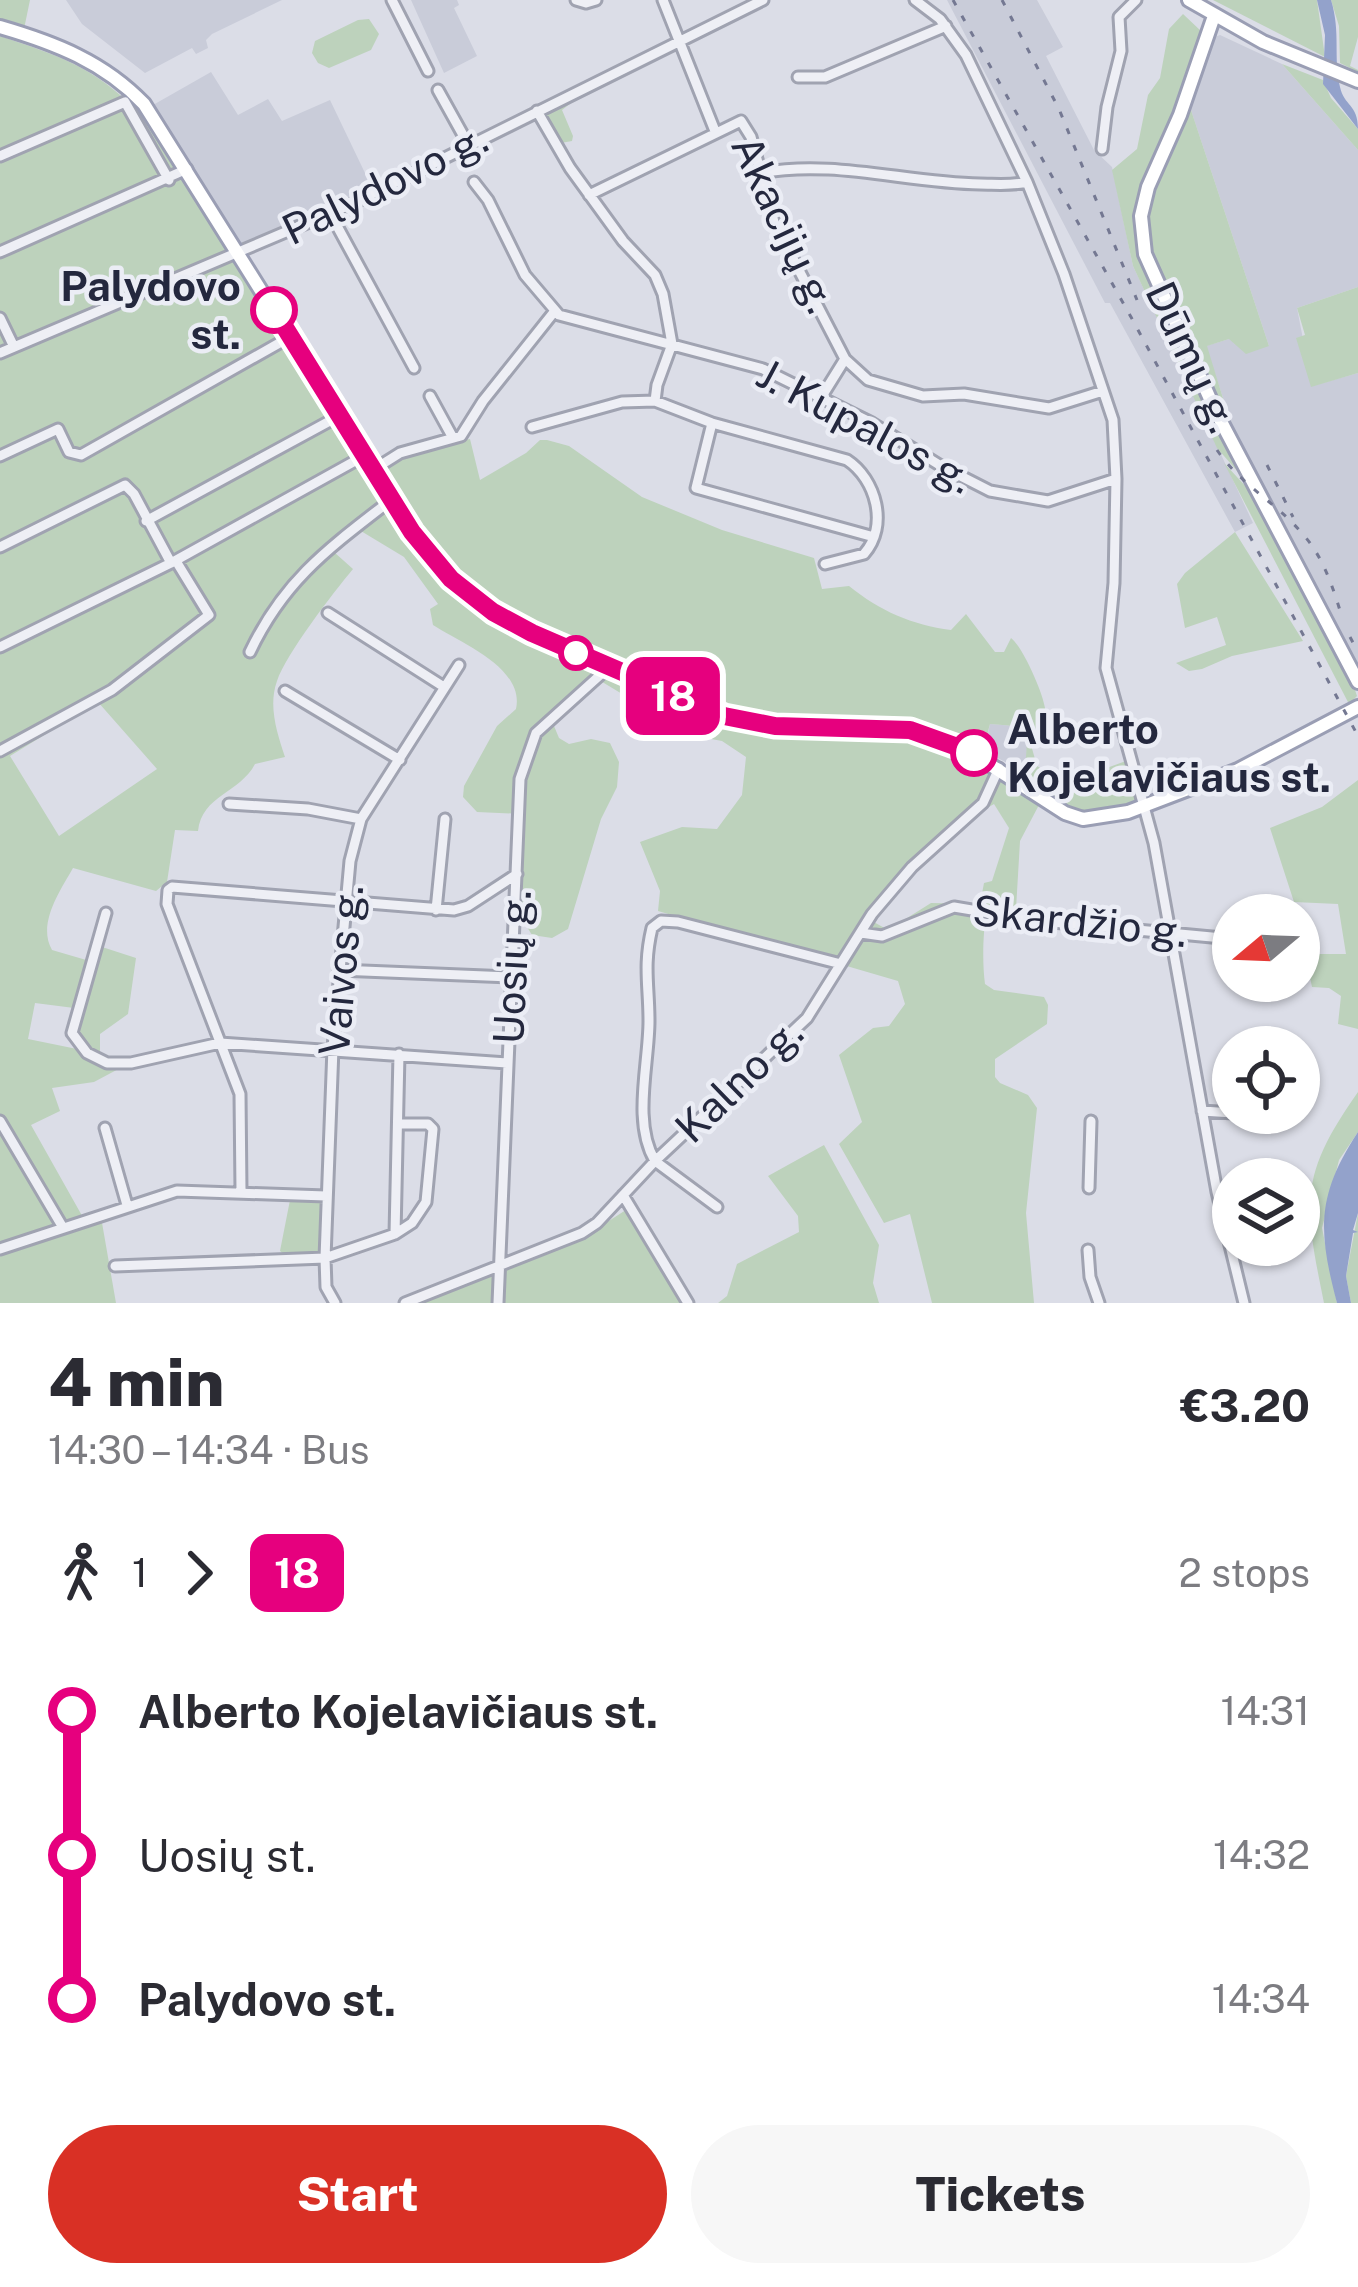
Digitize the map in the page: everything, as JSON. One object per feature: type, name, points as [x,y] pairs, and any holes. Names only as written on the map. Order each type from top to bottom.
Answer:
[{"type":"main road","points":[[1189,0],[1356,81]]},
{"type":"main road","name":"Dūmų g.","points":[[1214,16],[1180,115],[1148,187],[1141,216],[1145,254],[1219,417],[1358,682]]},
{"type":"main road","points":[[0,27],[75,53],[151,113],[431,558],[470,595],[514,624],[724,716],[775,726],[910,730],[964,748],[1075,817],[1099,820],[1261,759],[1358,706]]},
{"type":"street","points":[[392,0],[428,71]]},
{"type":"street","points":[[576,0],[596,0]]},
{"type":"street","points":[[663,0],[716,131]]},
{"type":"street","name":"Palydovo g.","points":[[0,353],[329,214],[679,41],[739,5],[763,0]]},
{"type":"street","points":[[915,0],[946,26],[966,55],[1027,182],[1064,274],[1115,430],[1114,587],[1105,657],[1144,806],[1224,1226],[1244,1303]]},
{"type":"street","points":[[1102,149],[1120,58],[1119,17],[1136,0]]},
{"type":"street","points":[[798,77],[825,77],[946,26]]},
{"type":"street","points":[[438,90],[468,144]]},
{"type":"street","points":[[0,155],[129,98],[169,180]]},
{"type":"street","points":[[537,111],[589,195],[655,274],[669,315],[672,344],[655,401]]},
{"type":"street","name":"Akacijų g.","points":[[589,195],[742,122],[752,137],[774,222],[844,358],[868,380],[923,396],[964,394],[1049,408],[1103,392]]},
{"type":"street","points":[[760,173],[808,168],[860,170],[956,184],[1027,182]]},
{"type":"street","points":[[0,252],[187,169]]},
{"type":"street","points":[[373,470],[400,453],[468,429],[483,400],[554,312],[525,275],[488,200],[474,182]]},
{"type":"street","points":[[329,214],[414,368]]},
{"type":"street","name":"J. Kupalos g.","points":[[554,312],[746,362],[822,396],[990,491],[1048,501],[1117,479]]},
{"type":"street","points":[[0,318],[14,346]]},
{"type":"street","points":[[0,456],[58,429],[69,452],[81,455],[290,337]]},
{"type":"street","points":[[822,396],[844,358]]},
{"type":"street","points":[[430,396],[453,438]]},
{"type":"street","points":[[532,427],[622,402],[655,401],[712,423],[841,457],[858,467],[875,499],[874,537],[864,554],[825,564]]},
{"type":"street","points":[[146,521],[339,416]]},
{"type":"street","points":[[712,423],[696,488],[874,537]]},
{"type":"street","points":[[0,647],[174,562],[364,456]]},
{"type":"street","points":[[0,547],[125,485],[209,615],[112,690],[0,751]]},
{"type":"street","points":[[250,652],[265,620],[301,572],[391,500]]},
{"type":"street","points":[[328,613],[444,687]]},
{"type":"street","name":"Vaivos g.","points":[[335,1303],[326,1287],[326,1196],[333,1048],[353,844],[362,819],[459,665]]},
{"type":"street","name":"Uosių g.","points":[[497,1303],[520,779],[529,745],[545,724],[609,667]]},
{"type":"street","points":[[285,691],[400,760]]},
{"type":"street","name":"Kalno g.","points":[[405,1303],[592,1227],[797,1028],[898,882],[983,803],[999,768]]},
{"type":"street","points":[[229,804],[308,809],[362,819]]},
{"type":"street","points":[[436,910],[445,819]]},
{"type":"street","points":[[241,1191],[241,1103],[167,904],[168,890],[436,910],[468,906],[517,874]]},
{"type":"street","name":"Skardžio g.","points":[[861,933],[882,936],[954,908],[1212,936]]},
{"type":"street","points":[[106,913],[74,1024],[74,1040],[95,1060],[131,1063],[220,1043],[507,1063]]},
{"type":"street","points":[[716,1207],[655,1161],[649,1150],[644,1105],[649,1018],[644,982],[654,924],[678,922],[841,964]]},
{"type":"street","points":[[339,970],[512,977]]},
{"type":"street","points":[[394,1234],[399,1054]]},
{"type":"street","points":[[1202,1111],[1212,1112]]},
{"type":"street","points":[[1089,1188],[1091,1120]]},
{"type":"street","points":[[0,1121],[62,1226]]},
{"type":"street","points":[[116,1265],[325,1258],[394,1234],[412,1223],[426,1202],[433,1129],[428,1124],[398,1124]]},
{"type":"street","points":[[105,1128],[127,1205]]},
{"type":"street","points":[[0,1249],[127,1205],[190,1189],[326,1196]]},
{"type":"street","points":[[623,1195],[688,1303]]},
{"type":"street","points":[[1088,1250],[1099,1303]]},
{"type":"shaded area","points":[[66,0],[282,0],[212,34],[206,40],[208,48],[196,54],[192,48],[145,73],[82,24]]},
{"type":"shaded area","points":[[411,0],[457,0],[459,5],[454,8],[477,56],[444,73]]},
{"type":"shaded area","points":[[947,0],[1037,0],[1063,47],[1046,56],[1094,150],[1112,167],[1133,266],[1253,523],[1235,532],[1110,303],[1105,303]]},
{"type":"shaded area","points":[[1220,35],[1282,64],[1358,150],[1358,287],[1297,308],[1312,386],[1358,373],[1358,669],[1220,410],[1226,407],[1206,346],[1229,339],[1269,346],[1190,107],[1212,38]]},
{"type":"shaded area","points":[[211,72],[238,115],[268,99],[282,121],[330,100],[376,196],[246,256],[153,105]]},
{"type":"shaded area","points":[[990,724],[1029,727],[1025,772],[984,751]]},
{"type":"green space","points":[[0,0],[30,0],[24,29],[0,22]]},
{"type":"green space","points":[[1213,0],[1317,0],[1325,57]]},
{"type":"green space","points":[[1331,0],[1358,0],[1358,37],[1350,66],[1358,72],[1340,63],[1339,26]]},
{"type":"green space","points":[[1183,14],[1202,32],[1137,209],[1142,259],[1245,480],[1217,448],[1133,266],[1112,170],[1137,149],[1148,95],[1160,78],[1169,29]]},
{"type":"green space","points":[[369,19],[379,34],[371,50],[329,68],[318,63],[312,53],[315,41]]},
{"type":"green space","points":[[0,36],[78,66],[110,86],[143,117],[420,551],[444,581],[504,625],[715,716],[917,736],[959,750],[1040,803],[1020,841],[1016,909],[987,909],[983,966],[985,984],[994,990],[1044,997],[1048,1005],[1047,1024],[995,1059],[995,1077],[1000,1083],[1028,1095],[1037,1108],[1026,1213],[1034,1303],[932,1303],[910,1214],[884,1223],[839,1144],[862,1122],[839,1055],[873,1028],[889,1026],[905,1004],[898,981],[658,911],[660,891],[640,842],[682,827],[717,829],[742,795],[746,757],[722,741],[690,735],[594,677],[549,714],[559,738],[569,744],[591,739],[610,743],[619,762],[617,787],[601,819],[568,929],[552,938],[532,935],[522,919],[524,814],[477,812],[463,797],[464,786],[497,726],[516,709],[511,681],[488,658],[433,625],[430,609],[438,604],[404,557],[351,525],[325,544],[353,569],[300,640],[274,690],[273,710],[285,757],[255,764],[206,809],[198,831],[175,830],[167,882],[156,891],[73,868],[57,897],[47,929],[52,950],[93,962],[99,946],[136,958],[128,1014],[100,1034],[100,1063],[124,1066],[94,1082],[52,1088],[60,1111],[31,1125],[85,1221],[101,1217],[116,1303],[0,1303]],"holes":[[[98,702],[157,769],[59,836],[10,756]],[[994,804],[1009,828],[992,881],[984,883],[980,904],[931,903],[888,930],[872,921],[928,856]],[[35,1003],[82,1009],[77,1049],[28,1039]]]},
{"type":"green space","points":[[1282,64],[1323,80],[1331,98],[1358,129],[1358,150]]},
{"type":"green space","points":[[580,96],[562,110],[573,136],[572,141],[561,143],[543,112]]},
{"type":"green space","points":[[1190,107],[1269,346],[1246,354],[1229,339],[1207,346],[1226,408],[1220,410],[1162,284],[1149,232],[1155,183]]},
{"type":"green space","points":[[1358,287],[1358,373],[1311,387],[1296,338],[1305,335],[1297,308]]},
{"type":"green space","points":[[470,439],[480,480],[540,440],[569,446],[642,497],[722,530],[814,558],[822,589],[849,586],[897,616],[937,628],[951,630],[966,614],[995,652],[1004,652],[1011,638],[1032,671],[1045,708],[1031,745],[1037,766],[1070,776],[1126,761],[1137,801],[1080,810],[1040,792],[1006,767],[1025,771],[1028,727],[990,724],[984,746],[907,722],[782,721],[737,714],[539,631],[492,606],[451,572],[417,532],[378,469],[413,450]]},
{"type":"green space","points":[[1224,463],[1250,491],[1355,690],[1357,696],[1349,704]]},
{"type":"green space","points":[[1235,532],[1303,641],[1189,671],[1176,663],[1226,645],[1217,617],[1185,628],[1177,584]]},
{"type":"green space","points":[[1358,780],[1358,1029],[1338,1024],[1341,996],[1320,987],[1320,954],[1346,954],[1338,904],[1320,903],[1320,894],[1291,894],[1270,828],[1322,807]]},
{"type":"green space","points":[[1358,1092],[1358,1132],[1339,1160],[1322,1228],[1337,1303],[1324,1303],[1317,1266],[1320,1160]]},
{"type":"green space","points":[[824,1145],[879,1245],[873,1283],[879,1303],[718,1303],[727,1296],[737,1264],[799,1232],[798,1216],[768,1176]]},
{"type":"green space","points":[[290,1200],[321,1202],[319,1254],[286,1256],[280,1251]]},
{"type":"green space","points":[[632,1206],[691,1303],[408,1303],[598,1228]]},
{"type":"green space","points":[[1358,1213],[1358,1303],[1351,1303],[1346,1276]]},
{"type":"water","points":[[1317,0],[1331,0],[1340,87],[1356,115],[1358,129],[1323,84],[1325,35]]},
{"type":"water","points":[[1358,1132],[1358,1213],[1353,1230],[1358,1232],[1353,1233],[1346,1276],[1351,1303],[1337,1303],[1326,1255],[1325,1214],[1334,1176]]},
{"type":"railway","points":[[953,0],[1358,736]]},
{"type":"railway","points":[[1002,0],[1059,109],[1137,300]]},
{"type":"railway","points":[[1217,450],[1309,542],[1327,573],[1343,620]]},
{"type":"railway","points":[[1267,465],[1293,517]]},
{"type":"railway","points":[[1350,637],[1358,652]]},
{"type":"bus line","name":"18","points":[[274,310],[412,532],[451,579],[493,612],[724,716],[775,726],[910,730],[974,753]]},
{"type":"place","name":"Palydovo st.","points":[[274,310]]},
{"type":"place","name":"Alberto Kojelavičiaus st.","points":[[974,753]]}]
